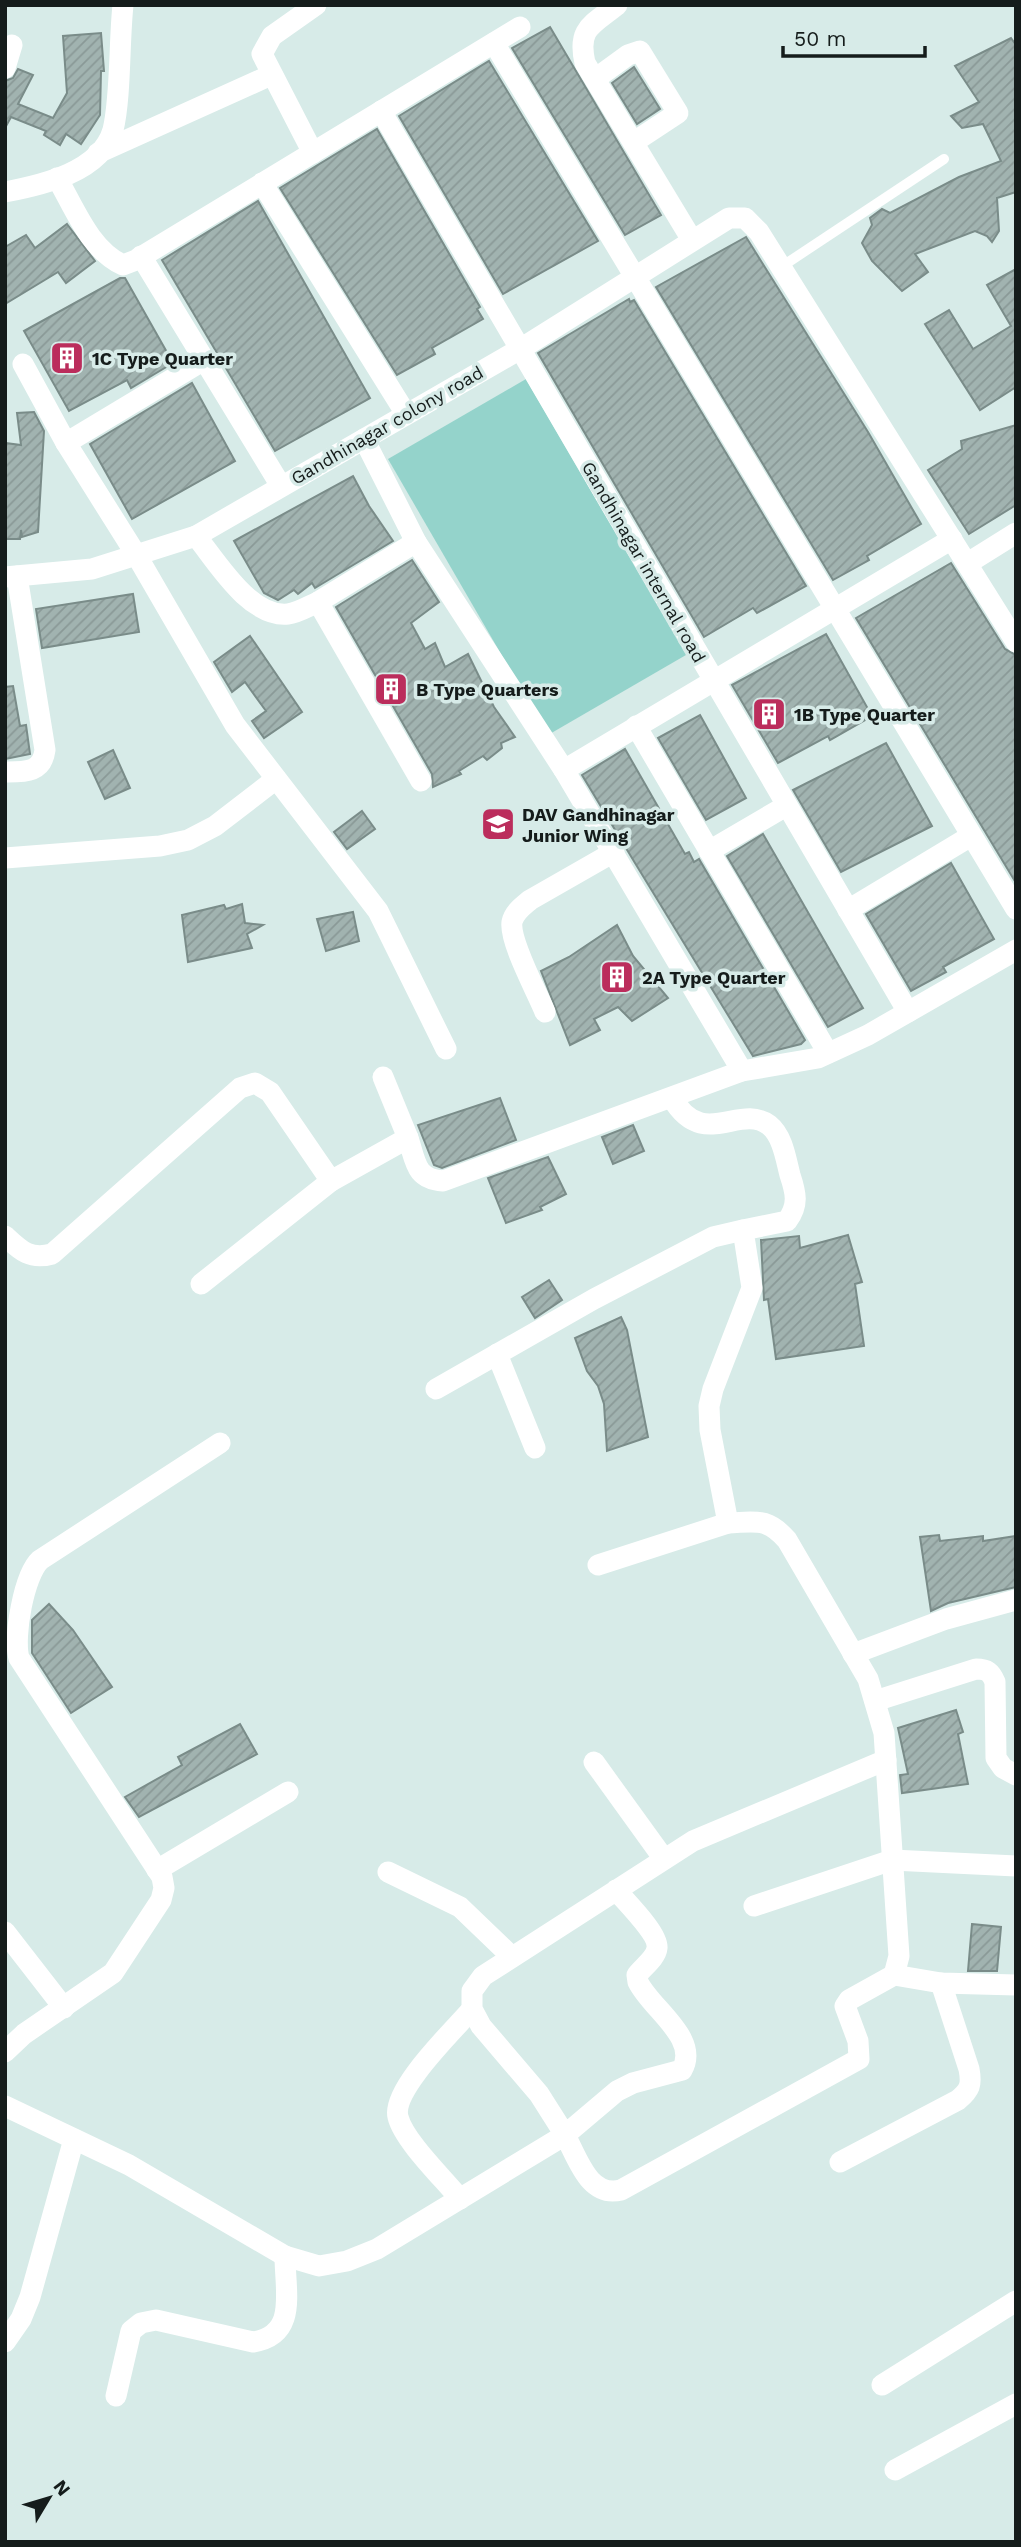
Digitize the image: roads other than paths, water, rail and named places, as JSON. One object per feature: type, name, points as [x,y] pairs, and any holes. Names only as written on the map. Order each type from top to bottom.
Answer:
[{"type":"street","points":[[98,153],[113,131],[123,5]]},
{"type":"street","points":[[313,153],[262,54],[264,46],[316,5]]},
{"type":"street","points":[[617,5],[585,31],[582,38],[585,63],[692,240]]},
{"type":"street","points":[[57,178],[98,248],[123,265],[141,257],[520,27]]},
{"type":"street","points":[[494,43],[1016,909]]},
{"type":"street","points":[[5,68],[12,45]]},
{"type":"street","points":[[595,79],[628,55],[640,51],[648,62],[678,113],[634,142]]},
{"type":"street","points":[[5,192],[57,178],[79,168],[98,153],[271,75]]},
{"type":"street","name":"Gandhinagar internal road","points":[[381,111],[908,1012]]},
{"type":"street","points":[[262,183],[406,414]]},
{"type":"street","name":"Gandhinagar colony road","points":[[11,576],[92,569],[196,536],[522,348],[729,218],[745,218],[759,232],[781,267]]},
{"type":"street","points":[[141,257],[281,486]]},
{"type":"street","points":[[781,267],[1016,642]]},
{"type":"street","points":[[66,443],[204,360]]},
{"type":"street","points":[[23,364],[66,443],[136,556],[214,692],[276,779],[378,911],[446,1049]]},
{"type":"street","points":[[364,439],[416,542],[564,769],[742,1071]]},
{"type":"street","points":[[968,563],[1016,533]]},
{"type":"street","points":[[196,536],[251,603],[269,613],[289,614],[318,602],[416,542]]},
{"type":"street","points":[[564,769],[952,539]]},
{"type":"street","points":[[5,772],[36,769],[44,761],[45,750],[11,576]]},
{"type":"street","points":[[318,602],[421,781]]},
{"type":"street","points":[[636,726],[828,1054]]},
{"type":"street","points":[[5,858],[160,846],[188,840],[215,826],[276,779]]},
{"type":"street","points":[[709,851],[786,806]]},
{"type":"street","points":[[848,910],[971,836]]},
{"type":"street","points":[[545,1012],[514,939],[512,923],[518,910],[530,900],[614,852]]},
{"type":"street","points":[[383,1077],[419,1172],[428,1180],[443,1181],[742,1071],[828,1054],[1016,950]]},
{"type":"street","points":[[5,1236],[23,1253],[37,1258],[52,1254],[240,1088],[256,1083],[270,1092],[331,1181]]},
{"type":"street","points":[[436,1389],[497,1353],[713,1237],[774,1226],[787,1221],[794,1212],[797,1195],[778,1137],[768,1125],[756,1121],[702,1124],[680,1112],[672,1098]]},
{"type":"street","points":[[201,1284],[331,1181],[408,1138]]},
{"type":"street","points":[[728,1523],[710,1430],[709,1406],[752,1288],[743,1230]]},
{"type":"street","points":[[497,1353],[535,1448]]},
{"type":"street","points":[[5,2052],[24,2034],[100,1984],[122,1960],[161,1899],[164,1888],[157,1870],[24,1666],[15,1636],[32,1573],[40,1560],[220,1443]]},
{"type":"street","points":[[598,1565],[728,1523],[763,1521],[775,1527],[788,1540],[853,1654],[875,1702],[884,1733],[899,1956],[894,1975]]},
{"type":"street","points":[[853,1654],[934,1623],[1016,1600]]},
{"type":"street","points":[[875,1702],[976,1669],[985,1669],[992,1674],[995,1682],[996,1758],[1003,1768],[1016,1775]]},
{"type":"street","points":[[886,1760],[693,1841],[483,1976],[472,1991],[472,2008],[481,2026],[539,2094],[597,2189],[609,2193],[621,2190],[859,2059],[860,2050],[845,2006],[849,2000],[894,1975],[941,1983],[1016,1984]]},
{"type":"street","points":[[594,1762],[664,1859]]},
{"type":"street","points":[[157,1870],[288,1792]]},
{"type":"street","points":[[754,1906],[892,1860],[1016,1866]]},
{"type":"street","points":[[388,1872],[460,1907],[512,1957]]},
{"type":"street","points":[[5,2106],[129,2165],[285,2256],[318,2266],[346,2262],[377,2249],[565,2135],[617,2091],[632,2083],[682,2070],[688,2054],[684,2041],[638,1982],[637,1975],[658,1948],[655,1937],[616,1890]]},
{"type":"street","points":[[5,1932],[64,2008]]},
{"type":"street","points":[[840,2162],[958,2100],[969,2091],[972,2083],[969,2069],[941,1983]]},
{"type":"street","points":[[460,2199],[406,2132],[398,2118],[398,2103],[406,2087],[472,2008]]},
{"type":"street","points":[[5,2342],[21,2319],[30,2297],[74,2139]]},
{"type":"street","points":[[116,2396],[131,2331],[141,2323],[156,2320],[253,2342],[268,2340],[281,2330],[286,2315],[285,2256]]},
{"type":"street","points":[[882,2385],[1016,2301]]},
{"type":"street","points":[[895,2470],[1016,2404]]},
{"type":"lane","points":[[781,267],[944,159]]},
{"type":"place","name":"1C Type Quarter","points":[[67,358]]},
{"type":"place","name":"B Type Quarters","points":[[391,689]]},
{"type":"place","name":"1B Type Quarter","points":[[769,714]]},
{"type":"place","name":"DAV Gandhinagar Junior Wing","points":[[498,824]]},
{"type":"place","name":"2A Type Quarter","points":[[617,977]]}]
